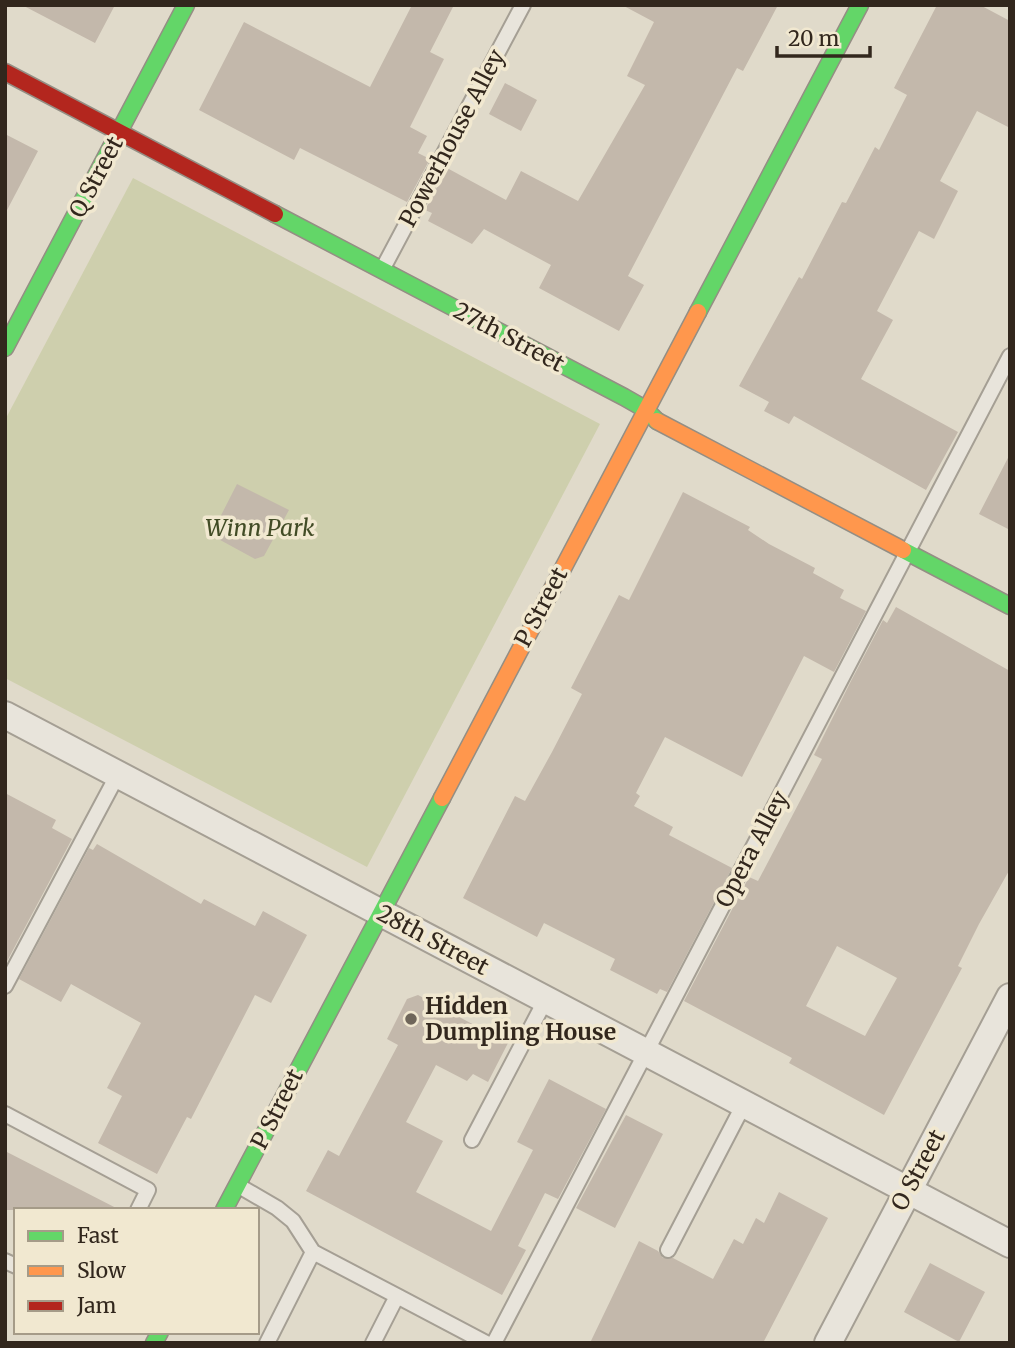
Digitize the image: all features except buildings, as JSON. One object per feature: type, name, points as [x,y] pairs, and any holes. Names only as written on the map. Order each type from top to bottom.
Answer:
[{"type":"main road","name":"Q Street","points":[[5,348],[186,5]]},
{"type":"main road","name":"P Street","points":[[226,1208],[860,5]]},
{"type":"main road","name":"27th Street","points":[[5,72],[645,409],[659,423],[1010,606]]},
{"type":"street","name":"28th Street","points":[[5,715],[1010,1244]]},
{"type":"street","name":"O Street","points":[[828,1343],[1010,998]]},
{"type":"lane","name":"Powerhouse Alley","points":[[382,271],[523,5]]},
{"type":"lane","name":"Opera Alley","points":[[494,1343],[1010,356]]},
{"type":"lane","points":[[5,985],[118,774]]},
{"type":"lane","points":[[472,1140],[546,999]]},
{"type":"lane","points":[[668,1250],[744,1104]]},
{"type":"lane","points":[[5,1114],[148,1189],[139,1208]]},
{"type":"lane","points":[[238,1185],[277,1208],[293,1222],[313,1252],[486,1343]]},
{"type":"lane","points":[[267,1343],[313,1252]]},
{"type":"lane","points":[[373,1343],[397,1296]]},
{"type":"green space","name":"Winn Park","points":[[133,178],[600,424],[367,867],[5,678],[5,420]]},
{"type":"traffic: fast","points":[[5,348],[186,5]]},
{"type":"traffic: fast","points":[[698,312],[860,5]]},
{"type":"traffic: fast","points":[[275,214],[624,397],[645,409],[657,421]]},
{"type":"traffic: fast","points":[[903,550],[1010,606]]},
{"type":"traffic: fast","points":[[225,1208],[442,798]]},
{"type":"traffic: fast","points":[[154,1343],[159,1334]]},
{"type":"traffic: slow","points":[[442,798],[698,312]]},
{"type":"traffic: slow","points":[[657,421],[903,550]]},
{"type":"traffic: jam","points":[[5,72],[275,214]]},
{"type":"place","name":"Hidden Dumpling House","points":[[411,1019]]}]
